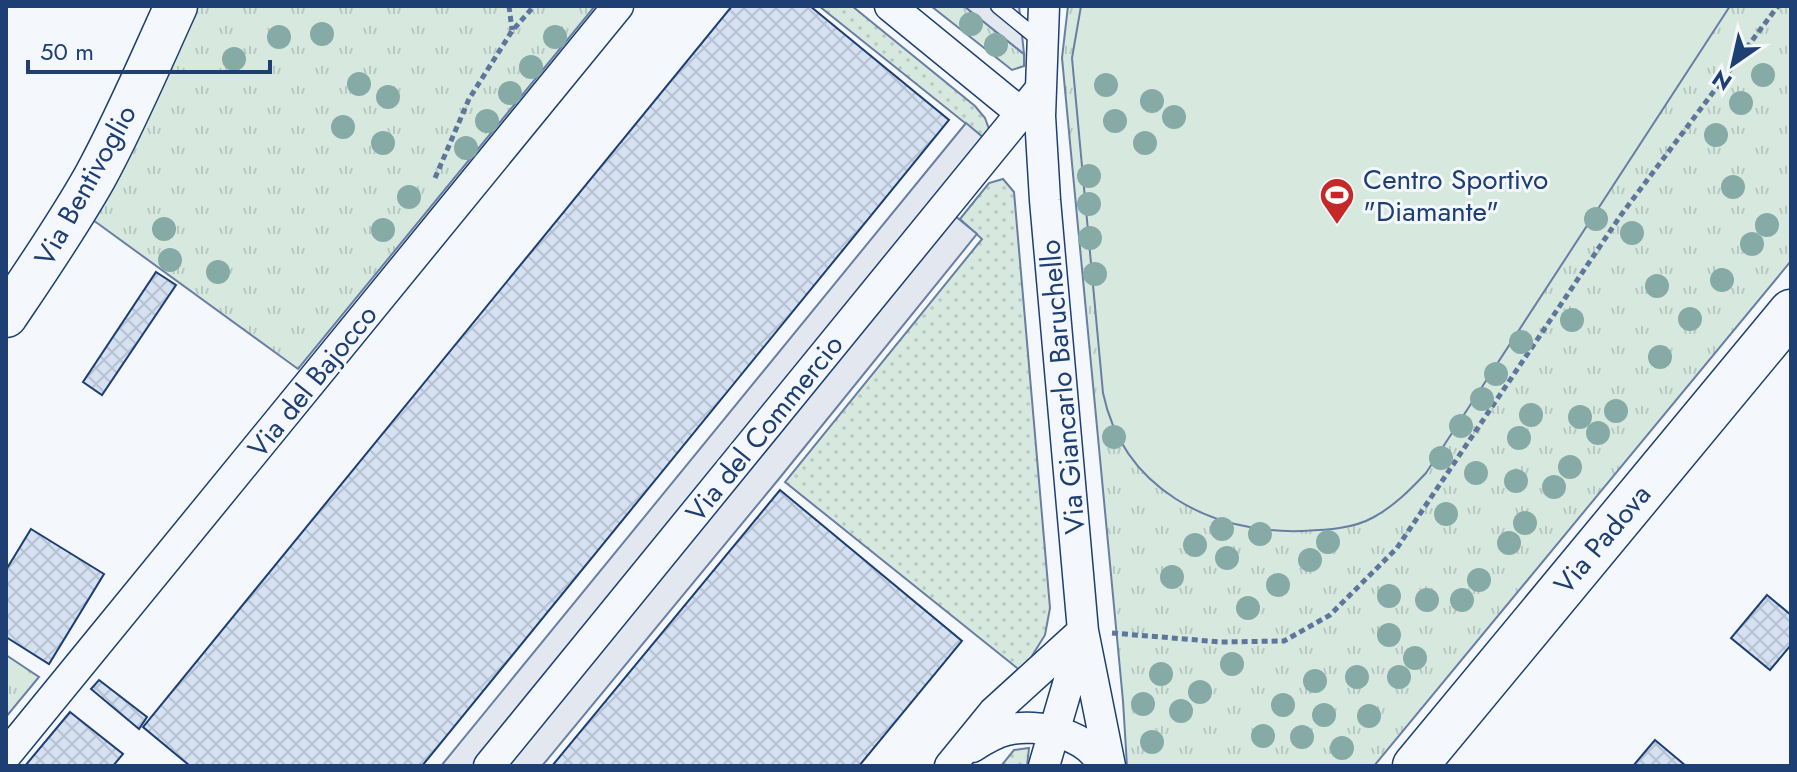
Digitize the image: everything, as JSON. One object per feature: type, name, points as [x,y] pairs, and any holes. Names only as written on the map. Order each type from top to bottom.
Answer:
[{"type":"main road","name":"Via Padova","points":[[1415,766],[1791,312]]},
{"type":"street","name":"Via Bentivoglio","points":[[6,316],[59,238],[95,176],[129,111],[176,6]]},
{"type":"street","name":"Via del Bajocco","points":[[6,755],[618,6]]},
{"type":"street","points":[[890,6],[1021,113]]},
{"type":"street","name":"Via Giancarlo Baruchello","points":[[1044,6],[1040,90],[1042,169],[1083,631],[1110,766]]},
{"type":"street","name":"Via del Commercio","points":[[489,766],[1040,90]]},
{"type":"street","points":[[1044,766],[1083,631]]},
{"type":"street","points":[[955,760],[994,712],[1083,631]]},
{"type":"street","points":[[955,760],[993,735],[1009,729],[1027,728],[1054,731],[1089,749],[1103,766]]},
{"type":"lane","points":[[998,6],[1042,42]]},
{"type":"path","points":[[509,6],[512,31]]},
{"type":"path","points":[[1083,631],[1221,642],[1284,641],[1330,615],[1397,548],[1621,215],[1778,6]]},
{"type":"green space","points":[[195,6],[595,6],[298,369],[93,220]]},
{"type":"green space","points":[[819,6],[852,6],[975,106],[989,129],[985,139]]},
{"type":"green space","points":[[931,6],[964,6],[1024,54],[1024,66],[1012,70]]},
{"type":"green space","points":[[1068,6],[1791,6],[1791,261],[1374,766],[1127,766],[1062,58]]},
{"type":"green space","name":"Centro Sportivo \"Diamante\"","points":[[1081,6],[1730,6],[1426,473],[1395,503],[1366,521],[1339,528],[1302,531],[1268,530],[1235,524],[1204,514],[1176,499],[1150,479],[1130,455],[1114,426],[1103,393],[1072,58]]},
{"type":"green space","points":[[1003,179],[1014,192],[1050,608],[1045,635],[1022,672],[785,482],[982,239],[960,219],[989,183]]},
{"type":"green space","points":[[6,655],[39,677],[6,717]]},
{"type":"green space","points":[[1029,748],[1027,766],[1001,766],[1014,750]]},
{"type":"shaded area","points":[[964,6],[1019,6],[1024,54]]},
{"type":"shaded area","points":[[966,123],[985,139],[937,201],[977,234],[778,480],[542,766],[441,766]]},
{"type":"building","points":[[732,6],[810,6],[949,120],[422,766],[190,766],[143,727]]},
{"type":"building","points":[[156,272],[176,285],[102,395],[83,382]]},
{"type":"building","points":[[780,490],[962,641],[859,766],[552,766]]},
{"type":"building","points":[[31,529],[104,574],[49,664],[6,637],[6,570]]},
{"type":"building","points":[[1767,595],[1791,615],[1791,645],[1770,670],[1731,638]]},
{"type":"building","points":[[99,680],[147,717],[139,729],[91,689]]},
{"type":"building","points":[[70,712],[123,754],[113,766],[25,766]]},
{"type":"building","points":[[1655,740],[1686,766],[1633,766]]},
{"type":"place","name":"Centro Sportivo \"Diamante\"","points":[[1337,226]]}]
